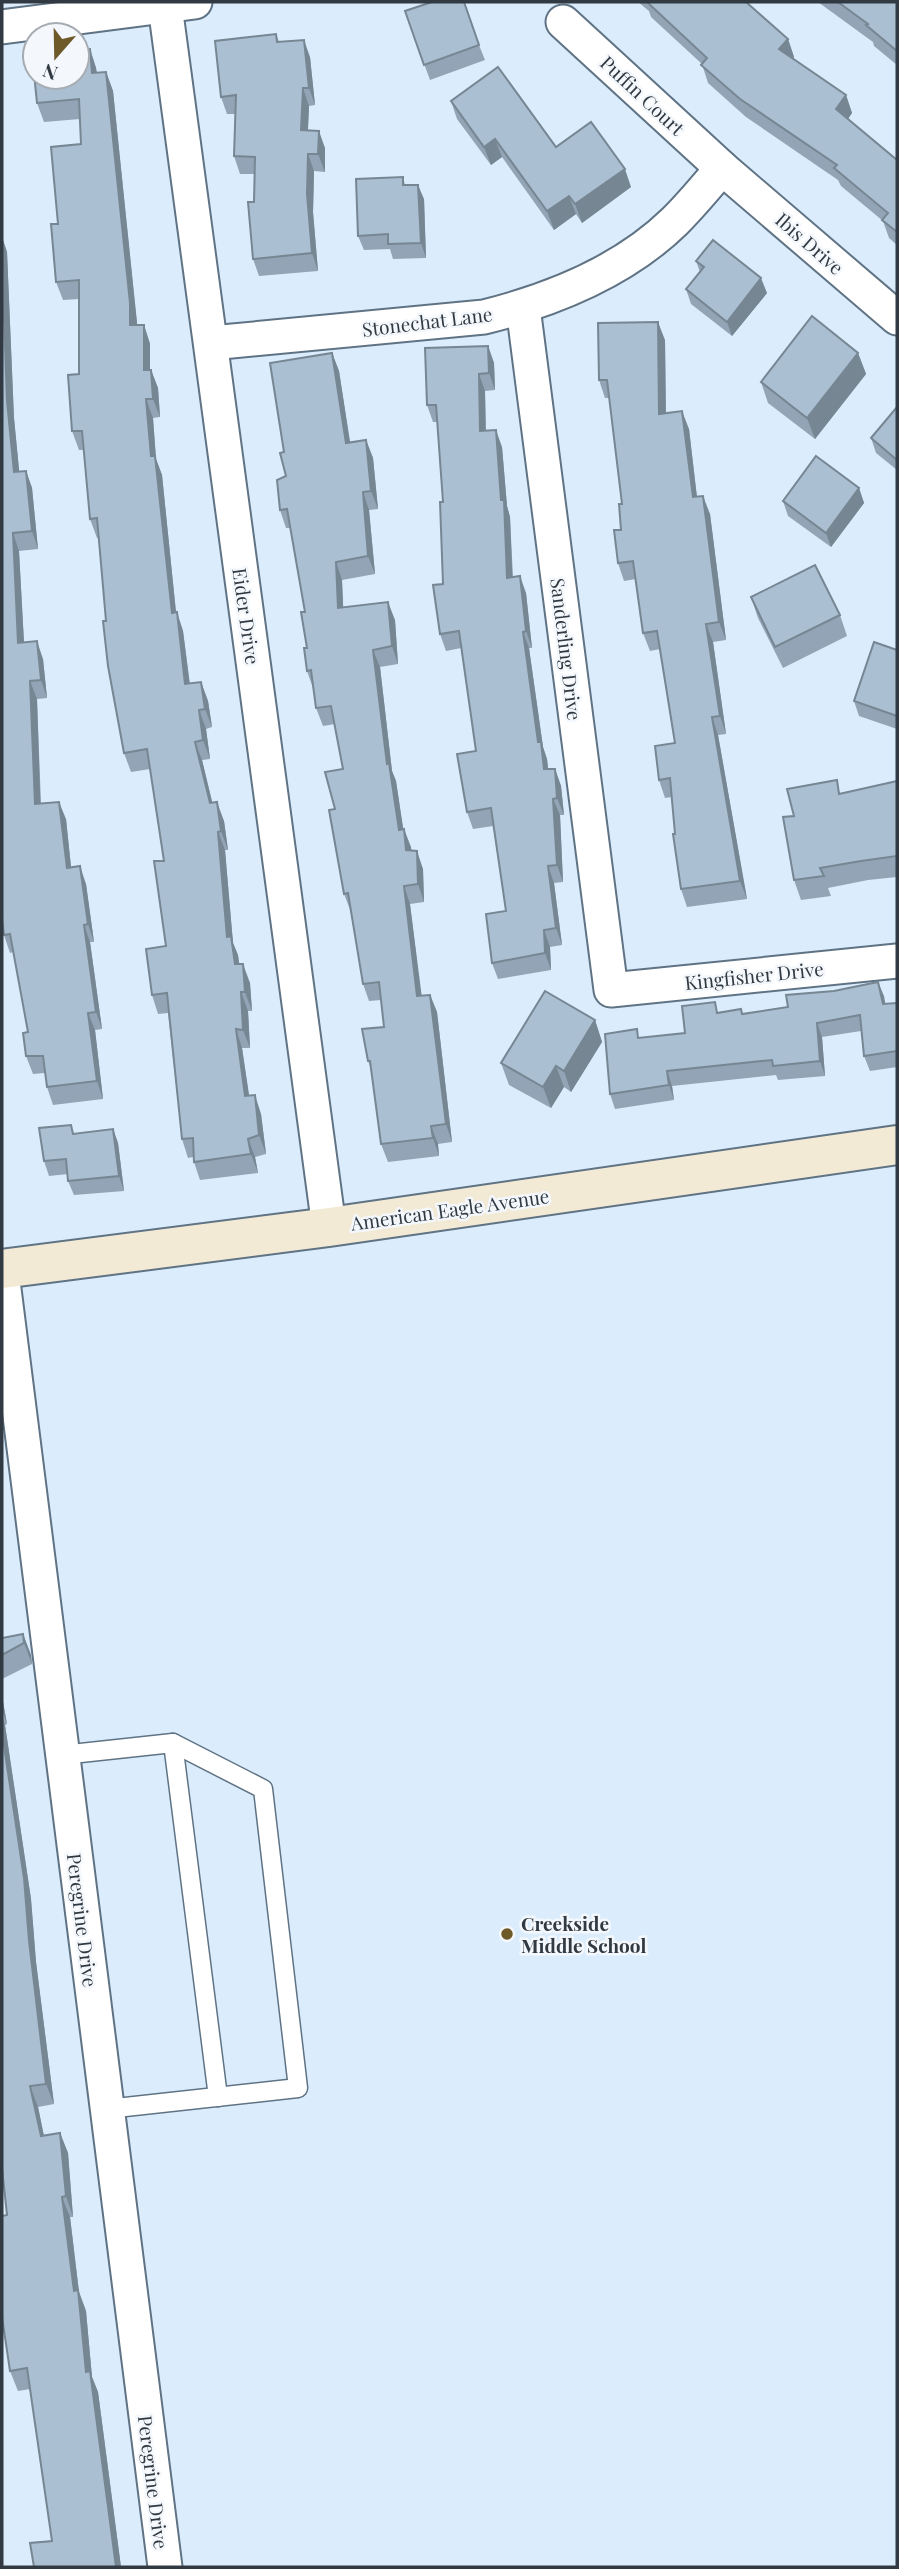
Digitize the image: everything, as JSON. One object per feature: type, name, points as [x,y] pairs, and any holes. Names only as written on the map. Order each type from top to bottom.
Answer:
[{"type":"street","points":[[2,27],[180,4]]},
{"type":"street","name":"Eider Drive","points":[[180,4],[211,343],[329,1227]]},
{"type":"street","name":"Puffin Court","points":[[563,22],[722,168]]},
{"type":"street","name":"Stonechat Lane","points":[[211,343],[484,317],[523,307],[588,281],[630,256],[674,222],[722,168]]},
{"type":"street","name":"Ibis Drive","points":[[722,168],[897,318]]},
{"type":"street","name":"Sanderling Drive","points":[[523,307],[611,990]]},
{"type":"street","name":"Kingfisher Drive","points":[[611,990],[897,961]]},
{"type":"street","name":"American Eagle Avenue","points":[[2,1271],[897,1145]]},
{"type":"street","name":"Peregrine Drive","points":[[2,1271],[165,2567]]},
{"type":"lane","points":[[173,1743],[218,2096]]},
{"type":"lane","points":[[62,1755],[173,1743],[263,1790],[298,2088],[107,2109]]},
{"type":"building","points":[[432,2],[464,2],[479,45],[424,65],[405,11]]},
{"type":"building","points":[[647,2],[746,2],[788,39],[779,49],[846,95],[836,109],[897,160],[897,232],[882,220],[888,213],[834,168],[837,165],[740,99],[701,65],[707,58]]},
{"type":"building","points":[[838,2],[897,2],[897,51],[866,25],[868,24]]},
{"type":"building","points":[[276,34],[277,42],[304,40],[309,88],[303,88],[301,130],[319,131],[318,154],[308,154],[307,194],[312,253],[253,259],[248,202],[254,202],[255,157],[234,156],[236,95],[221,97],[215,41]]},
{"type":"building","points":[[91,61],[92,73],[106,72],[130,325],[144,325],[144,370],[151,370],[153,399],[146,399],[172,613],[177,612],[185,684],[201,682],[205,709],[199,710],[203,740],[195,742],[210,803],[217,802],[227,937],[231,936],[235,964],[243,964],[243,1030],[236,1029],[245,1096],[255,1095],[259,1135],[248,1139],[251,1154],[194,1162],[193,1138],[182,1139],[167,993],[152,995],[146,949],[166,946],[154,861],[164,861],[147,749],[124,753],[108,666],[97,518],[90,519],[82,431],[72,431],[68,375],[79,374],[79,280],[56,282],[51,224],[58,224],[51,147],[81,144],[79,99],[37,103],[36,91],[91,91]]},
{"type":"building","points":[[498,67],[556,147],[591,122],[625,169],[575,204],[569,196],[547,211],[495,139],[484,147],[451,101]]},
{"type":"building","points":[[403,177],[403,185],[418,185],[421,243],[388,244],[388,234],[358,236],[356,179]]},
{"type":"building","points":[[713,240],[761,278],[727,322],[686,289],[704,267],[696,261]]},
{"type":"building","points":[[2,263],[7,401],[14,472],[26,471],[32,531],[13,533],[18,643],[37,641],[41,680],[30,681],[35,804],[59,802],[67,868],[80,866],[88,924],[84,925],[96,1012],[88,1013],[97,1081],[47,1087],[43,1056],[26,1056],[23,1033],[28,1032],[10,934],[4,935],[2,919]]},
{"type":"building","points":[[812,316],[858,353],[807,418],[761,382]]},
{"type":"building","points":[[658,322],[659,414],[682,411],[693,497],[703,496],[719,622],[706,624],[720,716],[712,717],[740,881],[681,889],[673,834],[670,778],[659,780],[655,746],[675,743],[657,631],[643,633],[633,561],[618,563],[614,530],[621,530],[619,504],[622,504],[607,380],[599,380],[598,323]]},
{"type":"building","points":[[488,346],[489,373],[479,374],[480,431],[496,430],[501,500],[504,500],[507,578],[520,576],[526,631],[523,632],[538,742],[541,742],[544,769],[555,769],[557,798],[553,799],[557,865],[548,866],[556,928],[544,930],[545,953],[492,963],[486,914],[506,911],[491,808],[467,812],[457,754],[476,751],[459,631],[440,634],[433,585],[443,584],[440,502],[443,502],[436,405],[427,405],[425,348]]},
{"type":"building","points":[[332,353],[346,443],[366,440],[371,491],[363,492],[368,556],[336,562],[338,608],[388,602],[392,646],[373,650],[387,764],[389,763],[399,830],[404,829],[406,850],[417,851],[418,884],[404,886],[417,996],[430,995],[446,1124],[431,1126],[433,1138],[381,1144],[370,1061],[362,1029],[384,1027],[379,982],[363,984],[348,893],[344,894],[329,810],[335,809],[325,772],[343,769],[331,706],[316,708],[311,670],[307,671],[304,648],[307,648],[301,612],[305,612],[287,509],[280,510],[277,480],[286,476],[280,453],[284,452],[270,363]]},
{"type":"building","points":[[897,407],[897,460],[871,438]]},
{"type":"building","points":[[816,456],[859,488],[826,533],[783,501]]},
{"type":"building","points":[[815,565],[840,615],[775,647],[751,597]]},
{"type":"building","points":[[874,642],[897,650],[897,716],[854,701]]},
{"type":"building","points":[[837,780],[839,794],[897,781],[897,856],[820,868],[824,876],[794,880],[783,817],[794,816],[787,789]]},
{"type":"building","points":[[878,982],[883,1004],[897,1003],[897,1051],[864,1056],[860,1015],[817,1023],[820,1061],[773,1066],[772,1060],[667,1071],[669,1085],[610,1094],[605,1034],[637,1029],[638,1038],[685,1033],[682,1006],[715,1002],[717,1013],[741,1009],[742,1014],[788,1007],[786,995],[834,991]]},
{"type":"building","points":[[545,991],[595,1020],[564,1071],[556,1066],[543,1087],[501,1063]]},
{"type":"building","points":[[71,1125],[73,1134],[113,1129],[119,1176],[68,1181],[66,1159],[44,1161],[39,1128]]},
{"type":"building","points":[[23,1634],[24,1643],[2,1655],[2,1638]]},
{"type":"building","points":[[2,1733],[24,1878],[46,2084],[30,2086],[41,2136],[60,2133],[66,2196],[62,2197],[74,2291],[78,2290],[86,2372],[90,2371],[116,2567],[34,2567],[30,2543],[52,2541],[27,2368],[10,2371],[2,2317],[2,2216],[7,2215],[2,2168]]},
{"type":"place","name":"Creekside Middle School","points":[[507,1934]]}]
